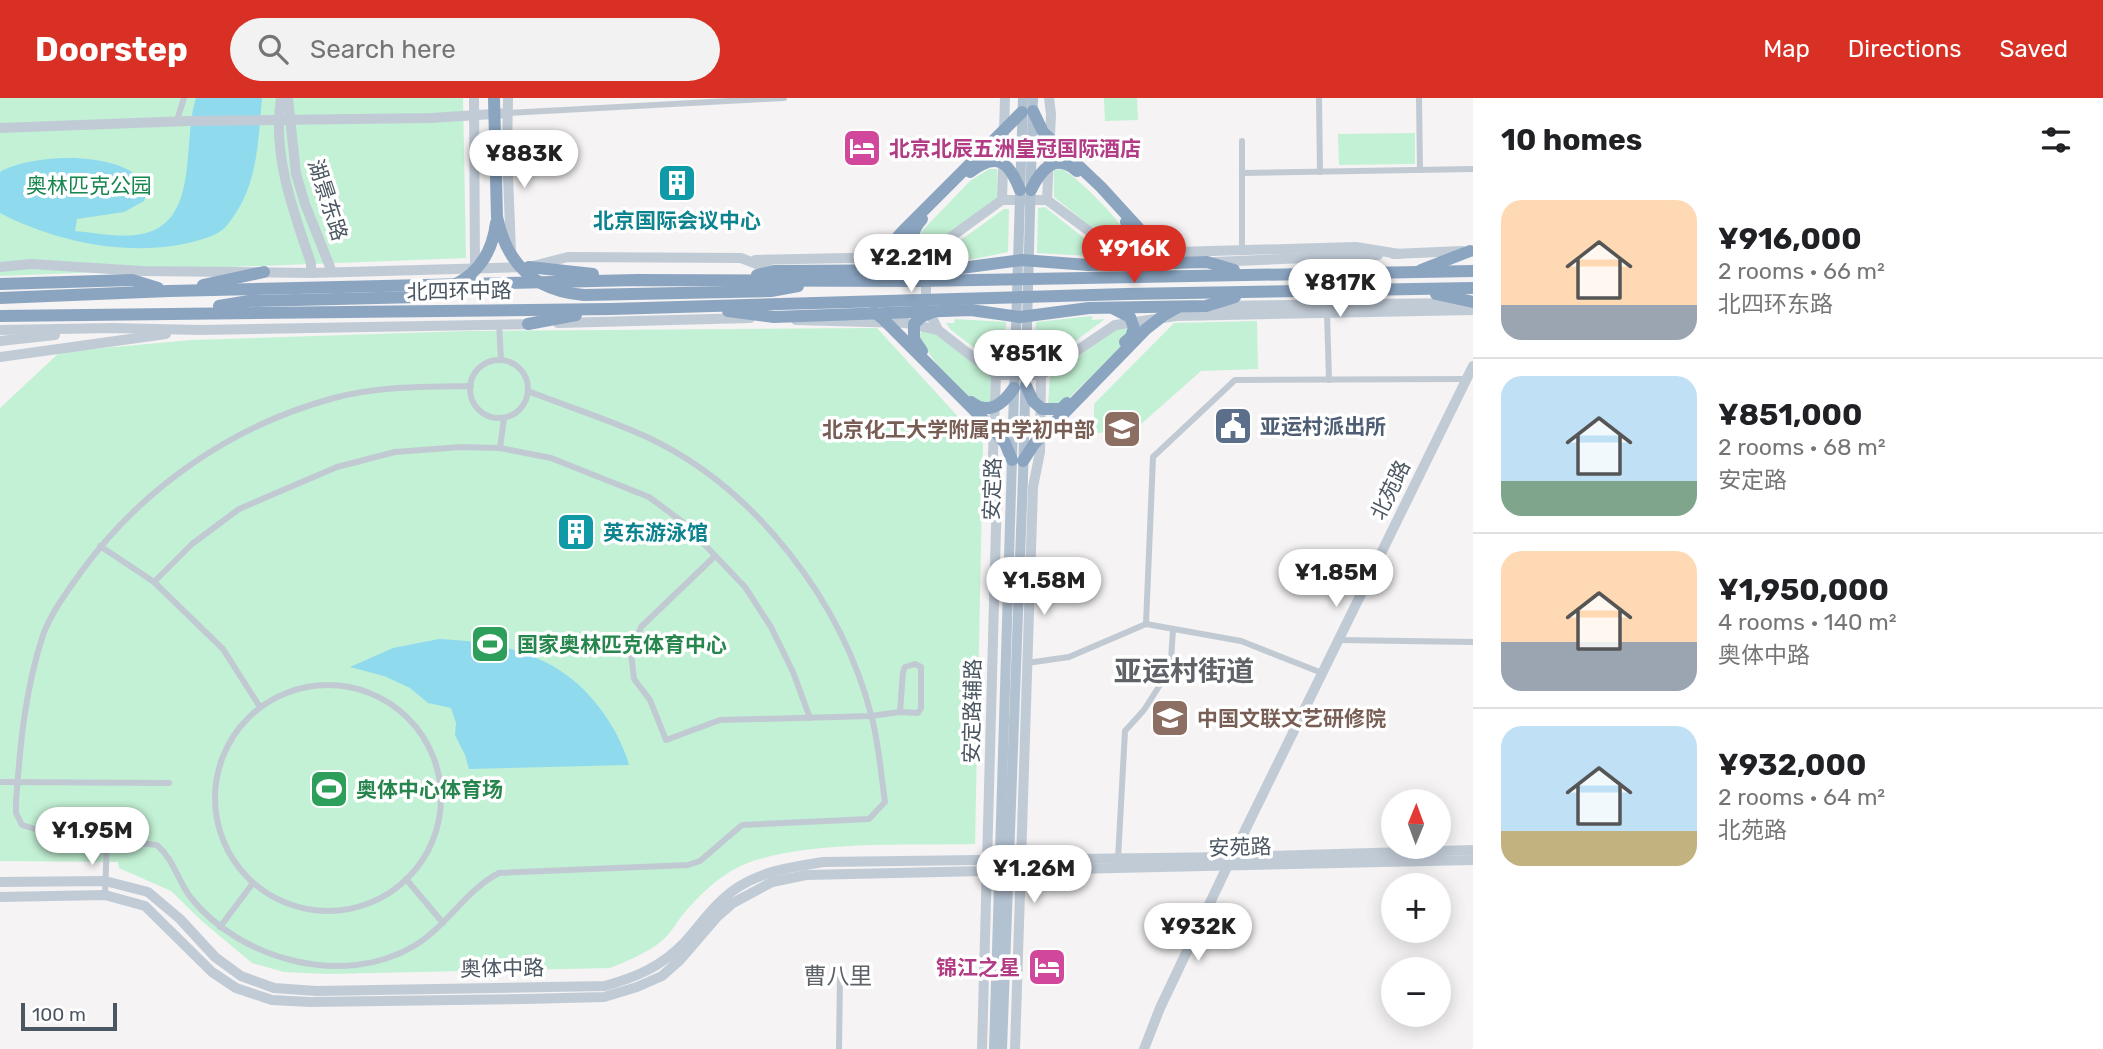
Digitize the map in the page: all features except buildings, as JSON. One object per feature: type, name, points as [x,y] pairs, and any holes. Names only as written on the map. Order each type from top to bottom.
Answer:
[{"type":"highway","points":[[494,98],[497,217],[503,240],[513,260],[523,271],[550,288],[584,295],[771,291],[829,280]]},
{"type":"highway","points":[[860,271],[873,265],[903,231],[1029,107],[1043,132],[1101,187],[1160,252],[1176,263]]},
{"type":"highway","points":[[939,274],[914,252],[912,243],[915,226],[965,175],[976,167],[998,162],[1007,164],[1026,190],[1048,165],[1058,163],[1073,167],[1129,225],[1134,236],[1129,254],[1113,264]]},
{"type":"highway","points":[[177,313],[249,301],[419,297],[444,291],[464,281],[482,264],[489,251],[497,217]]},
{"type":"highway","points":[[1413,273],[1471,251]]},
{"type":"highway","points":[[939,274],[1022,260],[1088,265],[1207,262],[1247,274]]},
{"type":"highway","points":[[529,267],[638,280]]},
{"type":"highway","points":[[737,279],[775,271],[1108,278],[1473,271]]},
{"type":"highway","points":[[0,284],[132,280],[169,291],[264,272]]},
{"type":"highway","name":"北四环中路","points":[[0,298],[169,291],[638,280],[918,281],[939,274]]},
{"type":"highway","points":[[1108,301],[1130,317],[1134,328],[1131,337],[1061,409],[1042,409],[1020,387],[997,407],[978,407],[958,391],[914,339],[915,324],[940,307],[1020,317],[1089,308],[1126,294],[1473,288]]},
{"type":"highway","points":[[1415,290],[1473,302]]},
{"type":"highway","points":[[691,306],[774,317],[1108,301],[1202,306],[1249,293]]},
{"type":"highway","name":"北四环中路","points":[[0,316],[611,309],[919,300],[940,307]]},
{"type":"highway","points":[[874,312],[991,427],[1018,461],[1146,329],[1179,306]]},
{"type":"highway","points":[[528,324],[611,309]]},
{"type":"main road","name":"安定路","points":[[1002,1049],[1029,107],[1023,98]]},
{"type":"main road","name":"安定路","points":[[994,1049],[1009,865]]},
{"type":"street","points":[[183,119],[184,98]]},
{"type":"street","name":"湖景东路","points":[[281,98],[285,177],[311,263],[311,273]]},
{"type":"street","name":"湖景东路","points":[[288,98],[283,120],[296,174],[332,272]]},
{"type":"street","points":[[474,98],[475,267]]},
{"type":"street","points":[[508,98],[507,151],[512,267]]},
{"type":"street","points":[[0,128],[183,119],[474,116],[685,100],[784,98]]},
{"type":"street","points":[[1002,200],[1005,98]]},
{"type":"street","points":[[1047,200],[1051,114],[1049,98]]},
{"type":"street","points":[[1319,98],[1320,172]]},
{"type":"street","points":[[1419,98],[1420,170]]},
{"type":"street","points":[[475,153],[478,144],[483,140],[500,141],[507,151]]},
{"type":"street","points":[[1242,141],[1242,250]]},
{"type":"street","points":[[1242,173],[1473,169]]},
{"type":"street","points":[[747,261],[898,257],[930,252],[1002,200],[1047,200],[1112,248],[1141,253],[1356,247],[1399,254]]},
{"type":"street","points":[[1112,248],[1119,271],[1115,325]]},
{"type":"street","points":[[1207,262],[1471,251]]},
{"type":"street","points":[[930,252],[926,272],[926,305],[938,330],[996,375],[1041,375],[1115,325],[1176,316],[1473,310]]},
{"type":"street","name":"北四环中路","points":[[0,267],[31,264],[142,271],[311,273],[529,267],[568,257],[741,258],[775,271]]},
{"type":"street","points":[[1202,306],[1473,302]]},
{"type":"street","points":[[1327,313],[1329,380]]},
{"type":"street","name":"北四环中路","points":[[0,330],[200,330],[774,317],[810,322],[906,323],[938,330]]},
{"type":"street","points":[[499,324],[501,360]]},
{"type":"street","points":[[0,341],[113,328]]},
{"type":"street","points":[[0,357],[200,330]]},
{"type":"street","points":[[501,360],[510,362],[524,374],[528,391],[521,409],[504,418],[496,418],[474,404],[471,386],[478,370],[484,365],[501,360]]},
{"type":"street","points":[[1146,624],[1153,457],[1236,380],[1329,380],[1470,373]]},
{"type":"street","name":"北苑路","points":[[1144,1049],[1160,1008],[1229,862],[1470,373]]},
{"type":"street","name":"安定路辅路","points":[[982,1049],[997,491],[993,454],[996,375]]},
{"type":"street","points":[[1015,1049],[1018,939],[1009,865],[1027,663],[1033,486],[1040,452],[1041,375]]},
{"type":"street","points":[[471,386],[394,388],[336,397],[279,415],[230,439],[187,467],[143,502],[100,546],[70,587],[44,633],[23,718],[16,802],[16,813],[22,825],[52,834],[157,845],[166,853],[190,897],[220,927],[250,946],[284,960],[320,965],[355,964],[389,958],[415,946],[443,923],[485,880],[499,873],[688,865],[700,861],[742,825],[869,819],[885,802],[871,716],[834,621],[783,546],[720,482],[649,438],[528,391]]},
{"type":"street","points":[[500,448],[504,418]]},
{"type":"street","points":[[154,582],[192,544],[239,509],[337,467],[395,452],[461,447],[500,448],[551,458],[649,497],[684,523],[745,587],[771,627],[793,672],[810,718]]},
{"type":"street","points":[[100,546],[154,582],[223,649],[260,707]]},
{"type":"street","points":[[715,556],[640,626],[631,653],[634,679],[650,700],[666,740],[720,720],[918,713],[921,708],[921,667],[915,664],[905,667],[902,672],[900,712]]},
{"type":"street","points":[[1027,663],[1069,657],[1146,624],[1241,641],[1322,673]]},
{"type":"street","points":[[1118,859],[1125,731],[1144,709],[1165,677],[1171,662],[1173,629]]},
{"type":"street","points":[[1338,640],[1473,642]]},
{"type":"street","points":[[341,685],[377,696],[394,706],[414,725],[430,749],[437,766],[441,804],[436,832],[429,849],[406,879],[374,901],[337,910],[311,909],[286,903],[253,883],[235,863],[222,839],[214,800],[217,773],[226,748],[241,725],[260,707],[285,693],[303,687],[341,685]]},
{"type":"street","points":[[0,782],[169,783]]},
{"type":"street","points":[[105,895],[107,839]]},
{"type":"street","name":"安苑路","points":[[1009,865],[1118,859],[1229,862],[1473,850]]},
{"type":"street","name":"安苑路","points":[[1009,865],[1473,860]]},
{"type":"street","name":"奥体中路","points":[[0,882],[105,881],[148,892],[180,919],[215,957],[241,976],[274,988],[316,991],[604,986],[636,977],[662,963],[683,944],[716,905],[741,886],[778,869],[823,862],[988,866]]},
{"type":"street","name":"奥体中路","points":[[0,897],[105,895],[145,906],[212,972],[236,988],[271,1000],[310,1002],[604,997],[662,976],[696,944],[717,916],[751,891],[772,882],[825,873],[1009,865]]},
{"type":"street","points":[[406,879],[443,923]]},
{"type":"street","points":[[220,927],[253,883]]},
{"type":"street","name":"安定路","points":[[1005,962],[1018,939]]},
{"type":"street","points":[[839,1049],[840,975]]},
{"type":"green space","name":"奥林匹克公园","points":[[0,98],[463,98],[466,258],[0,276]]},
{"type":"green space","points":[[1104,98],[1137,98],[1138,120],[1105,121]]},
{"type":"green space","points":[[1415,133],[1415,164],[1339,165],[1338,134]]},
{"type":"green space","points":[[989,169],[997,169],[997,198],[945,237],[920,246],[921,232],[970,181]]},
{"type":"green space","points":[[1062,169],[1086,188],[1115,218],[1125,232],[1125,243],[1110,242],[1054,197],[1054,170]]},
{"type":"green space","points":[[1045,207],[1100,253],[1089,252],[1089,256],[1037,253],[1038,208]]},
{"type":"green space","points":[[1004,209],[1009,209],[1008,252],[974,259],[954,259],[953,255],[944,255],[944,252]]},
{"type":"green space","points":[[1092,316],[1092,320],[1105,319],[1040,367],[1033,369],[1036,322]]},
{"type":"green space","points":[[955,319],[1006,322],[1004,366],[998,366],[951,330],[946,323],[954,323]]},
{"type":"green space","points":[[1257,321],[1258,369],[1201,371],[1140,425],[1094,434],[1094,404],[1174,323]]},
{"type":"green space","points":[[1129,324],[1127,341],[1069,398],[1048,405],[1050,377],[1122,325]]},
{"type":"green space","name":"国家奥林匹克体育中心","points":[[877,328],[983,444],[975,844],[847,846],[780,854],[751,862],[728,873],[711,886],[659,943],[610,968],[327,974],[284,972],[252,963],[171,891],[119,868],[118,862],[0,861],[0,408],[60,352],[191,340],[467,331]]},
{"type":"green space","points":[[924,330],[940,334],[991,378],[990,403],[973,400],[950,380],[922,341],[919,334]]},
{"type":"water","points":[[196,98],[262,98],[251,180],[238,210],[218,233],[172,246],[121,248],[71,240],[22,224],[0,213],[0,172],[34,161],[79,158],[122,167],[138,176],[148,189],[144,201],[124,212],[77,219],[75,231],[129,236],[146,233],[163,225],[175,212],[182,195]]},
{"type":"water","points":[[439,639],[509,648],[550,664],[586,692],[602,711],[621,743],[629,765],[469,769],[455,735],[456,723],[451,708],[428,703],[410,688],[384,676],[350,667],[393,648]]},
{"type":"place","name":"北京北辰五洲皇冠国际酒店","points":[[862,148]]},
{"type":"place","name":"北京国际会议中心","points":[[677,183]]},
{"type":"place","name":"亚运村派出所","points":[[1233,426]]},
{"type":"place","name":"北京化工大学附属中学初中部","points":[[1122,429]]},
{"type":"place","name":"英东游泳馆","points":[[576,532]]},
{"type":"place","name":"国家奥林匹克体育中心","points":[[490,644]]},
{"type":"place","name":"中国文联文艺研修院","points":[[1170,718]]},
{"type":"place","name":"奥体中心体育场","points":[[329,789]]},
{"type":"place","name":"锦江之星","points":[[1047,967]]},
{"type":"district","name":"亚运村街道","points":[[1184,671]]},
{"type":"district","name":"曹八里","points":[[838,976]]}]
